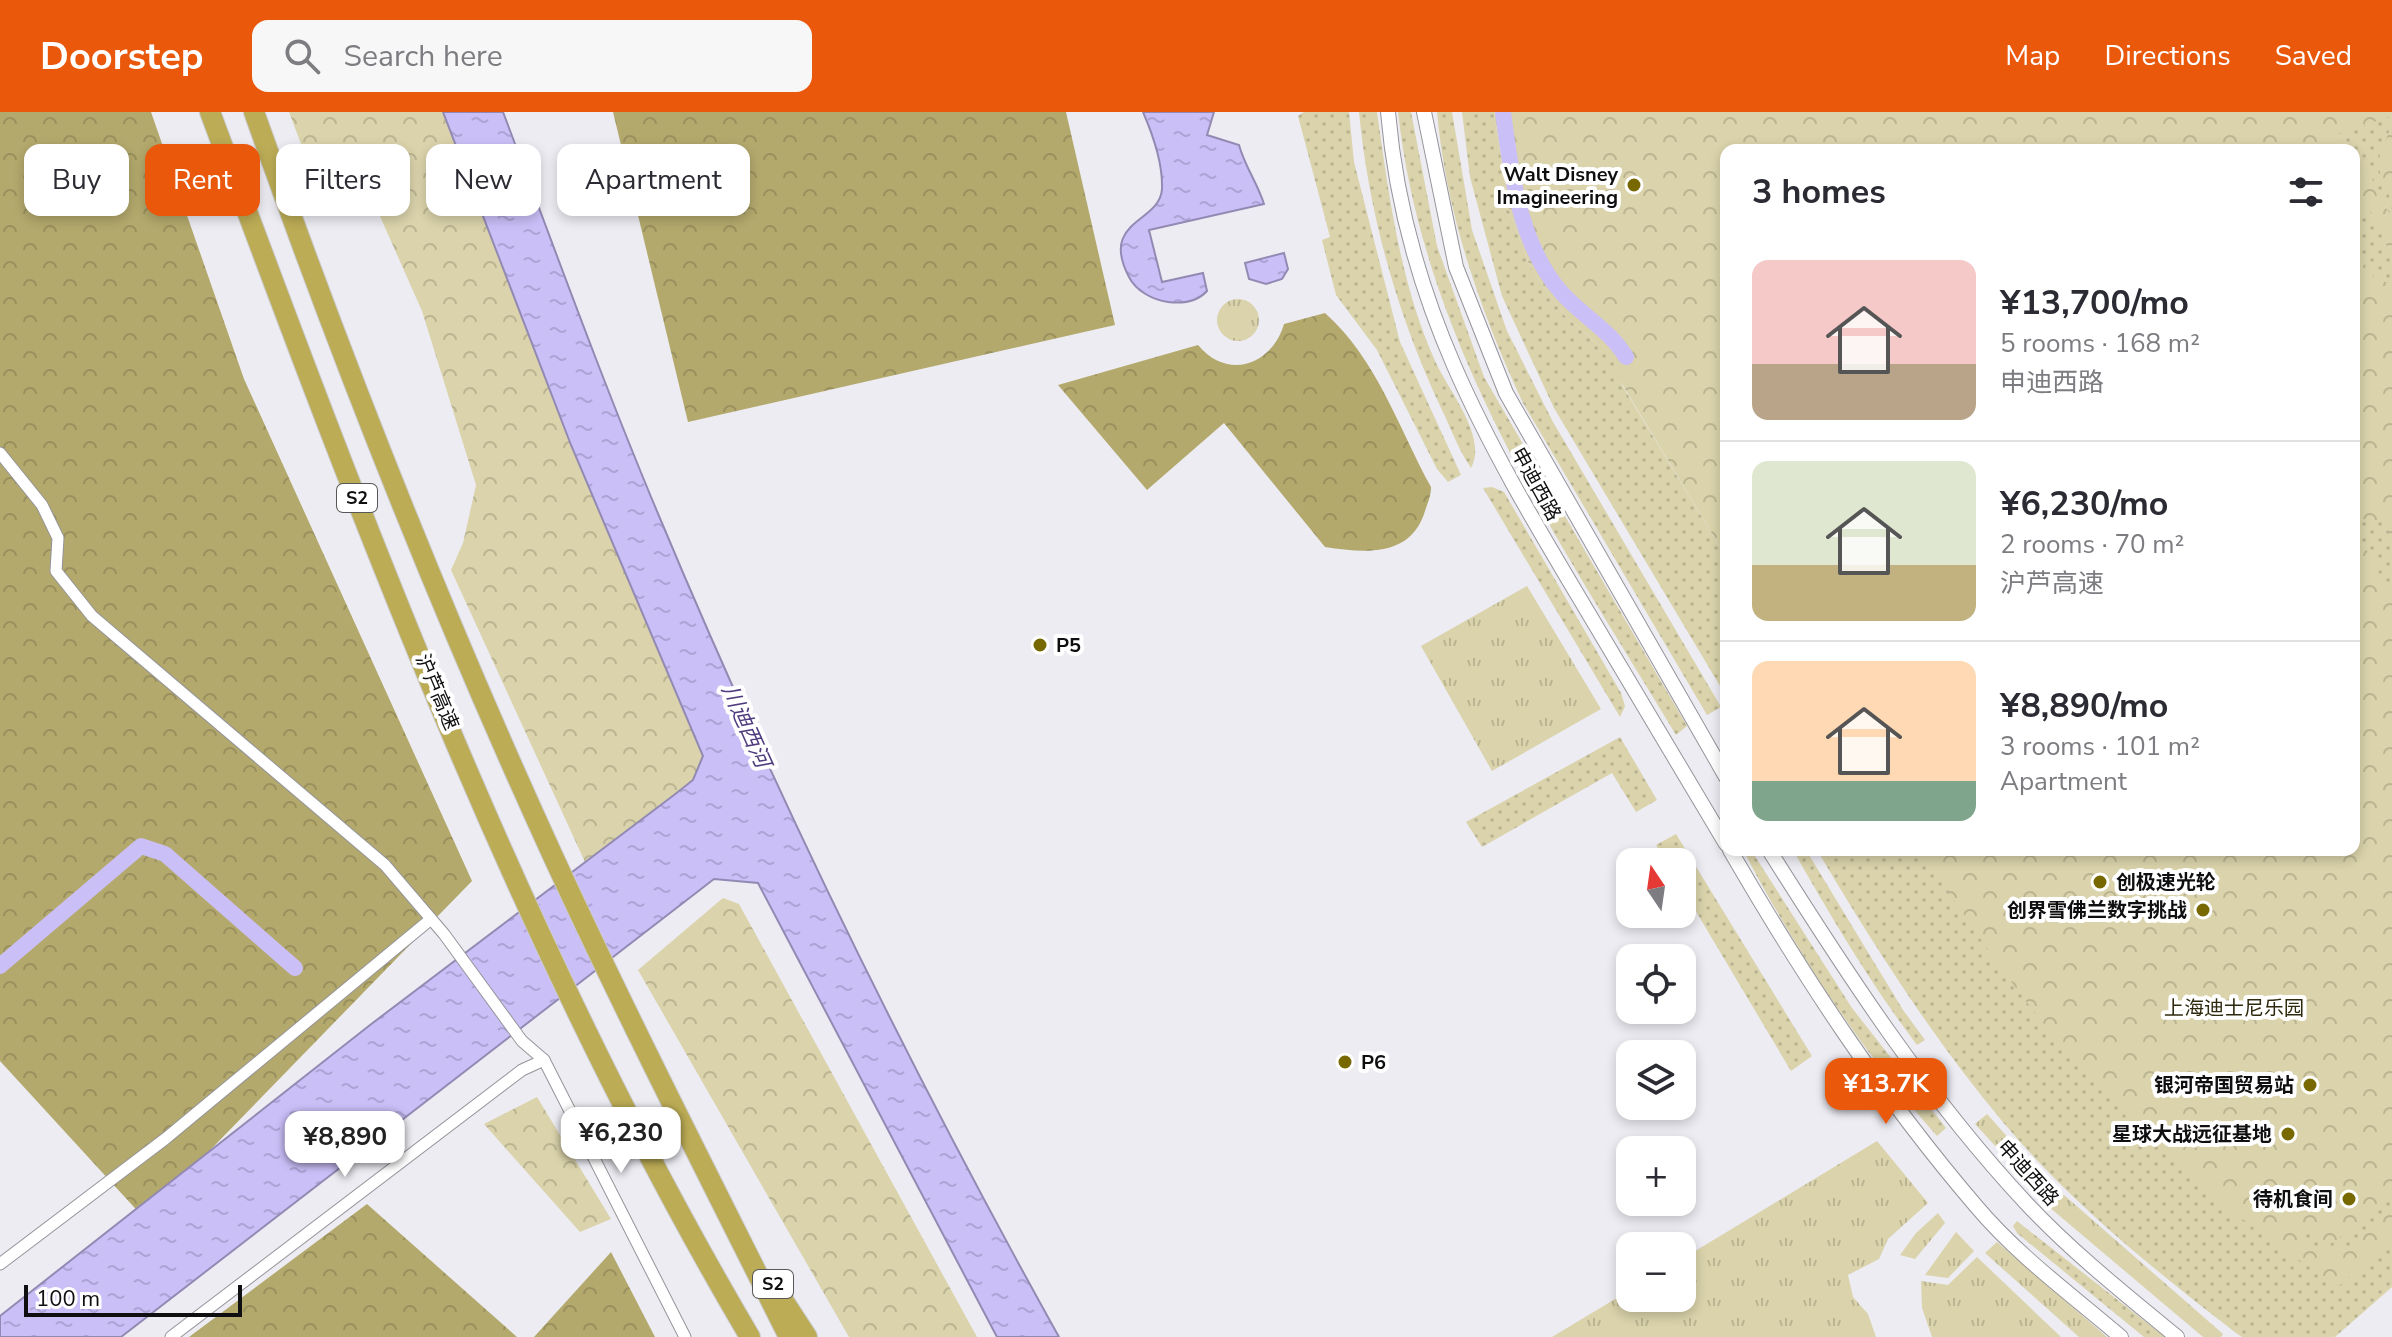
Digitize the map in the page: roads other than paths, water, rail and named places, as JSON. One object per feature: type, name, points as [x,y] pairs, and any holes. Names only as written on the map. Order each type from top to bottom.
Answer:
[{"type":"highway","name":"沪芦高速","points":[[210,112],[352,487],[517,879],[584,1022],[703,1256],[750,1337]]},
{"type":"highway","name":"沪芦高速","points":[[254,112],[395,486],[551,853],[618,995],[789,1337]]},
{"type":"highway","name":"沪芦高速","points":[[738,1231],[807,1337]]},
{"type":"highway","name":"沪芦高速","points":[[703,1256],[738,1337]]},
{"type":"street","name":"申迪西路","points":[[1388,112],[1398,183],[1417,270],[1471,408],[1537,528],[1720,834]]},
{"type":"street","name":"申迪西路","points":[[1424,112],[1456,267],[1506,393],[1720,767]]},
{"type":"street","points":[[0,453],[42,505],[58,538],[56,571],[92,616],[385,865],[444,934],[522,1041],[544,1060],[685,1337]]},
{"type":"street","points":[[1734,856],[1825,1009],[1896,1109],[1977,1208],[2024,1254],[2121,1337]]},
{"type":"street","name":"申迪西路","points":[[1773,856],[1870,1006],[1954,1120],[2044,1221],[2177,1337]]},
{"type":"street","points":[[0,1264],[165,1139],[431,919]]},
{"type":"street","points":[[171,1337],[380,1174],[522,1070],[544,1060]]},
{"type":"water","points":[[443,112],[503,112],[515,144],[455,144]]},
{"type":"water","points":[[1143,112],[1214,112],[1207,135],[1239,145],[1264,204],[1149,230],[1162,282],[1203,273],[1207,291],[1190,301],[1168,302],[1146,294],[1132,282],[1122,258],[1121,244],[1126,233],[1152,209],[1162,189],[1157,150]]},
{"type":"water","name":"川迪西河","points":[[541,214],[638,466],[750,725],[898,1034],[1059,1337],[997,1337],[758,883],[714,879],[121,1337],[0,1337],[0,1316],[370,1025],[693,780],[703,756],[571,445],[483,216],[541,216]]},
{"type":"water","points":[[1284,253],[1288,269],[1282,279],[1266,284],[1249,279],[1245,263]]},
{"type":"waterway","points":[[1503,112],[1519,206],[1535,252],[1561,292],[1612,339],[1626,357]]},
{"type":"waterway","points":[[0,966],[141,846],[165,854],[295,968]]},
{"type":"place","name":"Walt Disney Imagineering","points":[[1634,185]]},
{"type":"place","name":"P5","points":[[1040,645]]},
{"type":"place","name":"创极速光轮","points":[[2100,882]]},
{"type":"place","name":"创界雪佛兰数字挑战","points":[[2203,910]]},
{"type":"place","name":"P6","points":[[1345,1062]]},
{"type":"place","name":"银河帝国贸易站","points":[[2310,1085]]},
{"type":"place","name":"星球大战远征基地","points":[[2288,1134]]},
{"type":"place","name":"待机食间","points":[[2349,1199]]},
{"type":"park label","name":"上海迪士尼乐园","points":[[2234,1008]]}]
